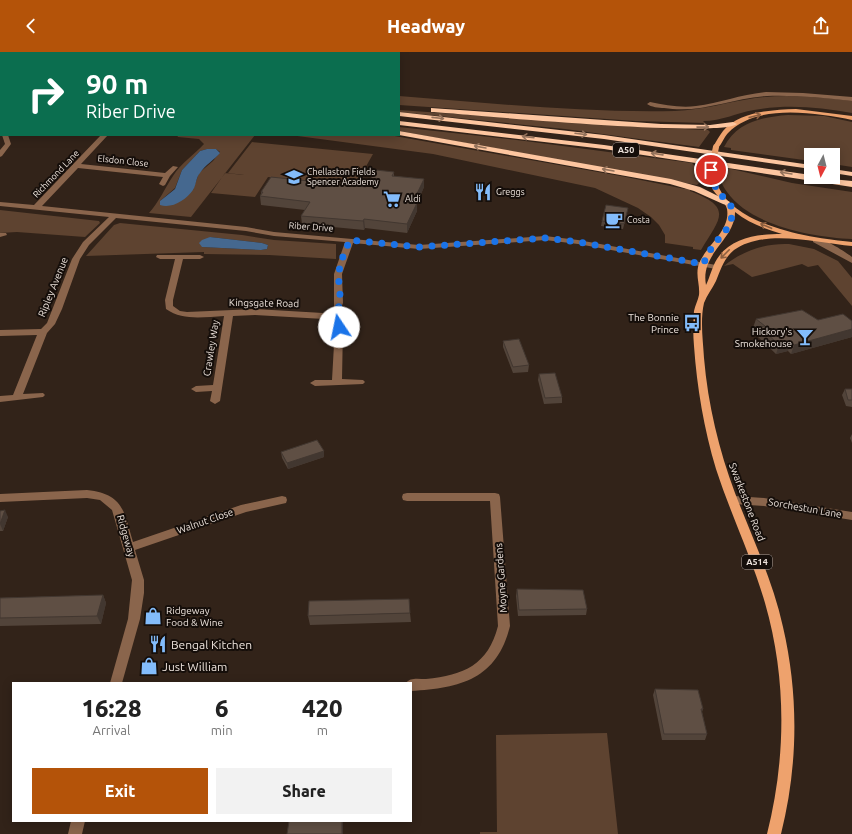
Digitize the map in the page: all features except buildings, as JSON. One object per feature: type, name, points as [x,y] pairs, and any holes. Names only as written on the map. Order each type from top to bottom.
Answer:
[{"type":"highway","points":[[400,108],[661,126],[710,127],[733,124]]},
{"type":"highway","name":"A50","points":[[400,114],[596,136],[804,166]]},
{"type":"highway","name":"A50","points":[[400,123],[628,150],[852,184]]},
{"type":"highway","points":[[400,133],[671,182],[697,189],[729,204]]},
{"type":"highway","points":[[840,172],[852,174]]},
{"type":"main road","points":[[852,118],[828,114],[788,112],[763,114],[733,124],[720,137],[711,170],[716,189],[729,204],[762,224],[803,238],[852,244]]},
{"type":"main road","name":"Swarkestone Road","points":[[729,204],[732,217],[729,224],[712,247],[703,264],[701,281],[703,294],[699,311],[698,334],[705,406],[715,449],[771,603],[780,644],[787,698],[787,762],[782,802],[774,834]]},
{"type":"main road","name":"Swarkestone Road","points":[[703,294],[709,288],[721,257],[732,247],[742,242],[772,237],[803,238]]},
{"type":"street","points":[[650,104],[670,108],[688,108],[753,95],[785,94],[852,99]]},
{"type":"street","points":[[0,155],[8,144],[6,136]]},
{"type":"street","name":"Richmond Lane","points":[[36,208],[78,166],[104,136]]},
{"type":"street","name":"Elsdon Close","points":[[78,166],[167,175]]},
{"type":"street","points":[[163,184],[167,175],[175,168]]},
{"type":"street","name":"Riber Drive","points":[[0,204],[246,229],[274,234],[419,247],[545,238],[578,242],[716,267]]},
{"type":"street","name":"Ripley Avenue","points":[[17,396],[43,332],[51,324],[58,309],[76,259],[86,244],[114,216]]},
{"type":"street","points":[[337,382],[339,327],[337,320],[332,315],[336,312],[338,307],[338,275],[350,240]]},
{"type":"street","points":[[816,240],[840,252],[852,261]]},
{"type":"street","points":[[160,257],[200,257]]},
{"type":"street","name":"Kingsgate Road","points":[[180,257],[169,307],[177,313],[187,315],[229,312],[332,315]]},
{"type":"street","name":"Crawley Way","points":[[215,401],[229,312]]},
{"type":"street","points":[[0,333],[43,332]]},
{"type":"street","points":[[315,383],[360,382]]},
{"type":"street","name":"Crawley Way","points":[[196,388],[216,388]]},
{"type":"street","points":[[0,399],[17,396],[40,395]]},
{"type":"street","name":"Ridgeway","points":[[0,498],[87,494],[100,495],[111,501],[117,508],[138,580],[138,590],[136,606],[116,682]]},
{"type":"street","name":"Moyne Gardens","points":[[407,497],[495,497],[504,626],[503,638],[497,649],[479,669],[463,677],[444,682],[412,685]]},
{"type":"street","name":"Walnut Close","points":[[129,548],[245,508],[282,500]]},
{"type":"street","name":"Sorchestun Lane","points":[[734,500],[758,500],[803,509],[852,516]]},
{"type":"street","points":[[75,834],[78,822]]},
{"type":"shaded area","points":[[400,96],[537,107],[640,111],[675,111],[705,108],[755,98],[779,96],[804,96],[852,101],[852,113],[815,108],[779,107],[747,111],[716,120],[703,121],[705,123],[636,121],[400,105]]},
{"type":"shaded area","points":[[400,110],[657,128],[708,130],[710,132],[699,147],[565,129],[400,112]]},
{"type":"shaded area","points":[[788,115],[824,116],[852,122],[852,167],[840,165],[840,148],[804,148],[804,160],[731,150],[731,148],[724,147],[729,139],[743,126],[769,117]]},
{"type":"shaded area","points":[[400,127],[525,141],[692,163],[697,168],[699,183],[697,185],[400,131]]},
{"type":"shaded area","points":[[178,136],[254,136],[191,217],[149,213],[159,200],[176,171],[204,144],[199,139]],"holes":[[[216,149],[220,152],[213,161],[199,173],[193,190],[160,201],[175,188],[182,170],[200,151]]]},
{"type":"shaded area","points":[[298,136],[395,136],[686,188],[691,189],[690,191],[713,203],[718,209],[719,215],[713,230],[701,250],[693,249],[693,247],[665,243],[665,235],[659,225],[651,217],[638,208],[595,188],[433,154]]},
{"type":"shaded area","points":[[252,142],[373,154],[355,186],[268,177],[255,197],[211,193],[225,173],[244,175],[228,173]]},
{"type":"shaded area","points":[[727,168],[792,183],[852,192],[852,239],[819,236],[784,228],[751,213],[738,204],[723,185],[720,178],[720,172],[726,173]]},
{"type":"shaded area","points":[[0,210],[99,221],[100,223],[85,237],[17,232],[0,233]]},
{"type":"shaded area","points":[[120,223],[242,235],[274,240],[336,244],[336,259],[269,255],[204,254],[204,252],[86,256],[114,225]],"holes":[[[210,237],[268,245],[267,249],[202,247]]]},
{"type":"shaded area","points":[[789,244],[814,249],[838,261],[852,278],[852,306],[818,265],[808,267],[802,264],[752,277],[733,264],[724,266],[738,256],[754,249],[771,245]]},
{"type":"shaded area","points":[[607,733],[618,834],[480,834],[480,832],[497,832],[496,735]]},
{"type":"water","points":[[216,149],[220,153],[204,167],[190,194],[174,205],[160,205],[160,201],[175,189],[182,170],[200,151]]},
{"type":"water","points":[[210,237],[268,245],[267,249],[261,250],[202,247],[199,243]]},
{"type":"place","name":"Chellaston Fields Spencer Academy","points":[[294,177]]},
{"type":"place","name":"Greggs","points":[[483,192]]},
{"type":"place","name":"Aldi","points":[[392,199]]},
{"type":"place","name":"Costa","points":[[614,220]]},
{"type":"place","name":"The Bonnie Prince","points":[[692,323]]},
{"type":"place","name":"Hickory's Smokehouse","points":[[805,337]]},
{"type":"place","name":"Ridgeway Food & Wine","points":[[153,616]]},
{"type":"place","name":"Bengal Kitchen","points":[[158,644]]},
{"type":"place","name":"Just William","points":[[149,666]]},
{"type":"route","points":[[339,327],[337,320],[332,315],[336,312],[338,307],[340,298],[338,275],[350,240],[419,247],[474,244],[534,238],[561,239],[703,264],[712,247],[726,230],[732,217],[731,206],[716,189],[711,170]]}]
